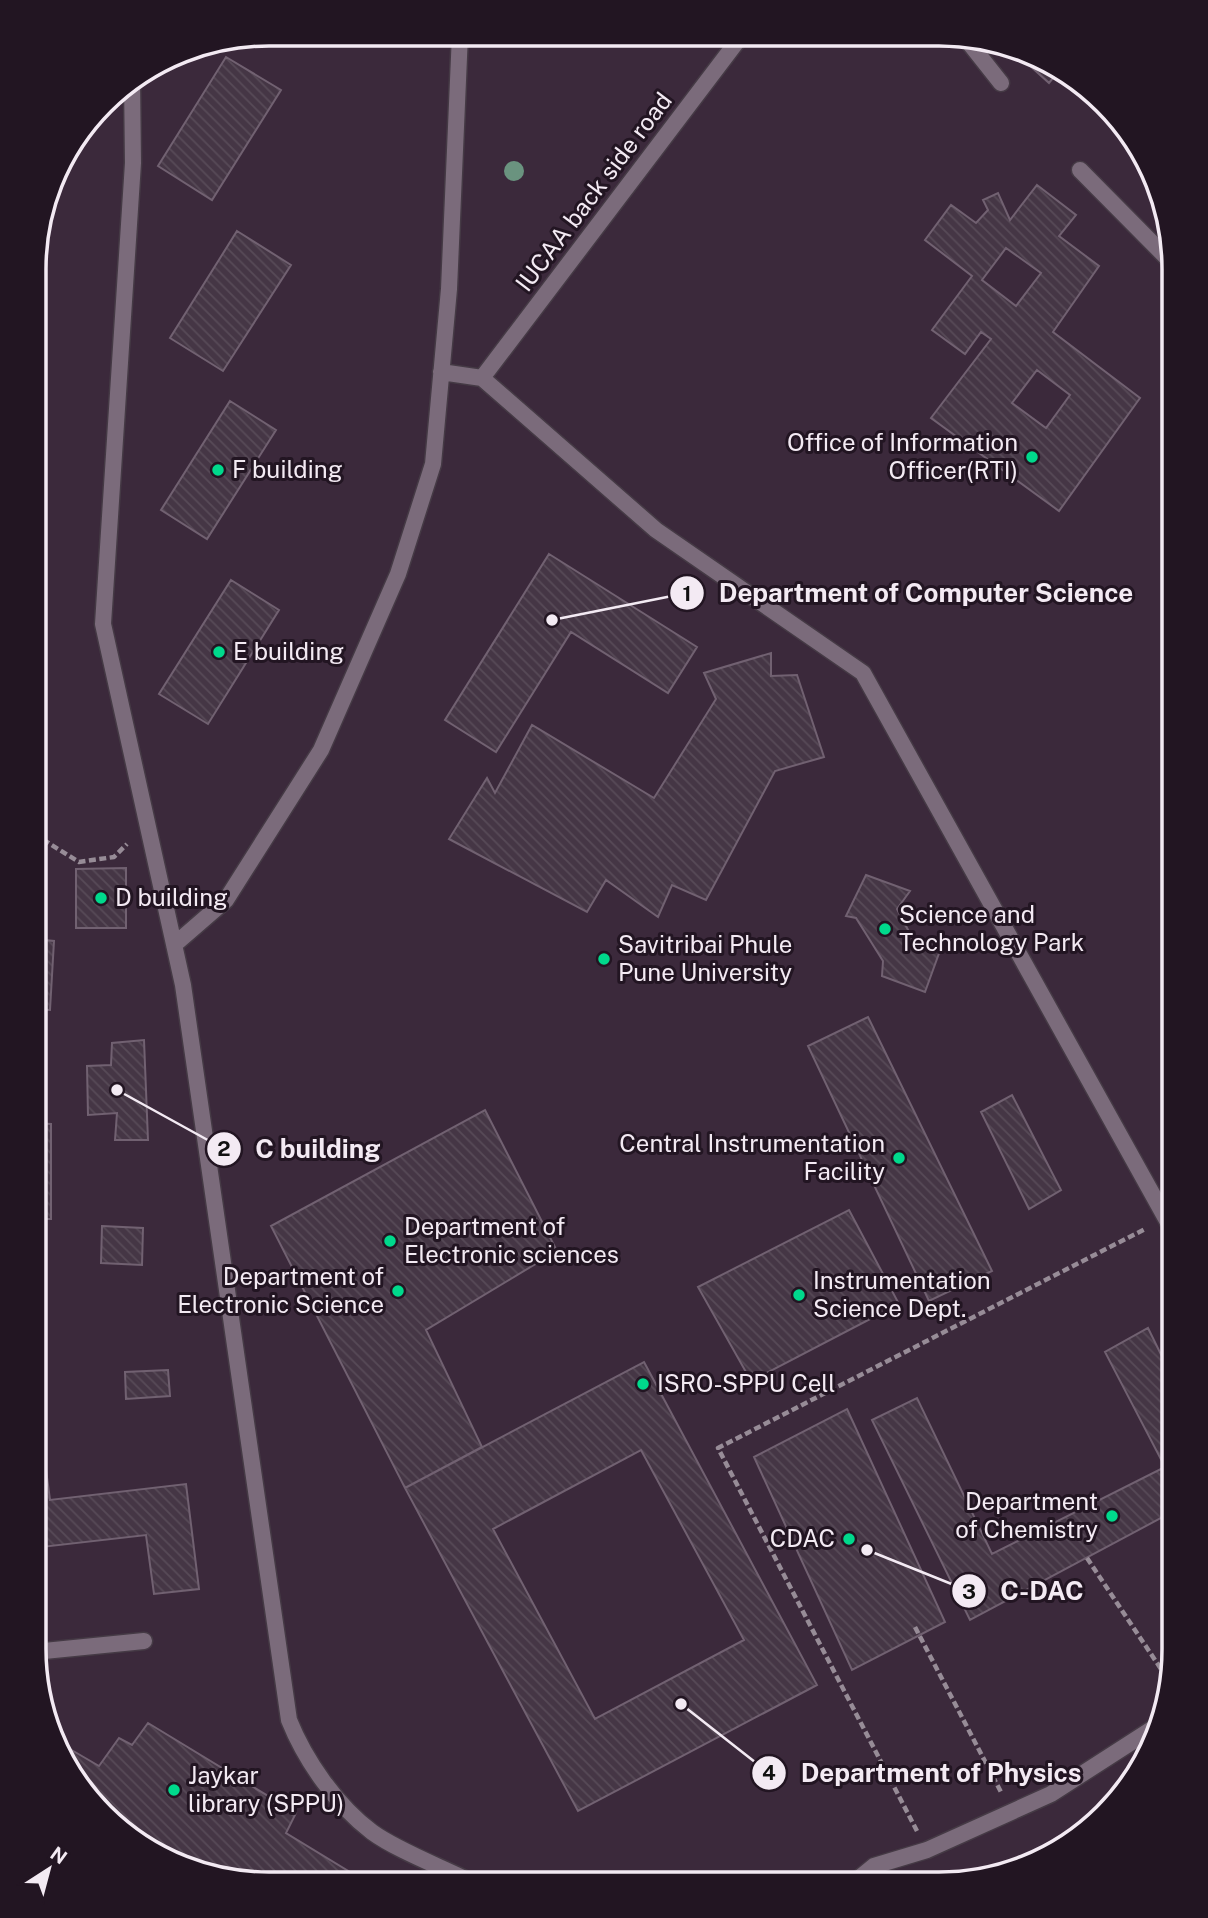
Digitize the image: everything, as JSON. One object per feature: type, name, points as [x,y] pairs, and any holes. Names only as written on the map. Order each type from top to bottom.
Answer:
[{"type":"lane","points":[[174,945],[226,900],[321,750],[398,574],[433,464],[449,289],[459,46]]},
{"type":"lane","name":"IUCAA back side road","points":[[482,378],[734,46]]},
{"type":"lane","points":[[973,48],[1001,83]]},
{"type":"lane","points":[[132,93],[133,163],[103,624],[183,985],[289,1720],[301,1751],[328,1786],[372,1832],[450,1872]]},
{"type":"lane","points":[[1080,170],[1162,253]]},
{"type":"lane","points":[[441,372],[482,378],[656,530],[863,673],[1162,1202]]},
{"type":"lane","points":[[46,1651],[144,1641]]},
{"type":"lane","points":[[867,1872],[874,1866],[927,1850],[1051,1794],[1146,1733]]},
{"type":"path","points":[[46,841],[79,862],[114,857],[148,823]]},
{"type":"path","points":[[927,1850],[718,1448],[1162,1225]]},
{"type":"path","points":[[1087,1558],[1161,1669]]},
{"type":"path","points":[[915,1627],[1012,1811]]},
{"type":"shaded area","name":"Savitribai Phule Pune University","points":[[240,47],[968,47],[1025,63],[1051,75],[1075,92],[1097,111],[1116,133],[1133,157],[1145,183],[1158,225],[1162,254],[1162,1664],[1151,1721],[1125,1773],[1086,1817],[1063,1835],[1025,1855],[968,1871],[939,1872],[240,1871],[183,1855],[157,1843],[133,1826],[111,1807],[92,1785],[75,1761],[63,1735],[50,1693],[46,1664],[47,240],[57,197],[75,157],[101,122],[122,101],[157,75],[170,69],[197,57]]},
{"type":"building","points":[[226,57],[281,90],[212,200],[158,166]]},
{"type":"building","points":[[1029,65],[1054,77],[1049,83]]},
{"type":"building","points":[[1037,185],[1076,215],[1059,236],[1099,266],[1053,332],[1140,398],[1059,511],[931,418],[991,339],[981,332],[965,354],[932,330],[972,276],[925,240],[951,205],[976,223],[988,210],[983,200],[998,193],[1010,220]],"holes":[[[1006,248],[1041,273],[1016,306],[982,280]],[[1037,370],[1070,395],[1046,428],[1012,403]]]},
{"type":"building","points":[[237,231],[291,265],[223,371],[170,338]]},
{"type":"building","name":"F building","points":[[230,401],[276,430],[207,539],[161,510]]},
{"type":"building","points":[[549,554],[697,647],[668,693],[571,632],[496,752],[445,720]]},
{"type":"building","name":"E building","points":[[231,580],[279,610],[208,724],[159,694]]},
{"type":"building","points":[[771,653],[771,676],[797,675],[824,757],[775,771],[706,900],[672,885],[658,917],[606,880],[587,912],[449,839],[487,778],[495,793],[532,725],[654,798],[716,699],[704,673]]},
{"type":"building","name":"D building","points":[[126,868],[126,928],[76,928],[76,869]]},
{"type":"building","name":"Science and Technology Park","points":[[866,875],[910,891],[897,909],[915,943],[930,940],[942,945],[925,992],[882,976],[883,961],[856,918],[846,916]]},
{"type":"building","points":[[46,940],[54,941],[50,1010],[46,1010]]},
{"type":"building","name":"Central Instrumentation Facility","points":[[868,1017],[992,1271],[929,1301],[808,1046]]},
{"type":"building","points":[[144,1040],[148,1140],[115,1140],[117,1113],[88,1115],[87,1066],[111,1065],[112,1043]]},
{"type":"building","points":[[1012,1095],[1061,1190],[1029,1209],[981,1112]]},
{"type":"building","name":"Department of Electronic Science","points":[[485,1110],[557,1251],[426,1330],[482,1447],[405,1488],[271,1226]]},
{"type":"building","points":[[46,1124],[51,1124],[51,1219],[46,1219]]},
{"type":"building","name":"Instrumentation Science Dept.","points":[[849,1210],[899,1304],[751,1381],[698,1287]]},
{"type":"building","points":[[102,1226],[143,1228],[142,1265],[101,1263]]},
{"type":"building","name":"Department of Chemistry","points":[[1148,1328],[1162,1357],[1162,1461],[1105,1352]]},
{"type":"building","points":[[644,1362],[817,1685],[578,1811],[405,1488]],"holes":[[[641,1450],[744,1640],[595,1719],[493,1529]]]},
{"type":"building","points":[[168,1370],[170,1396],[126,1399],[125,1372]]},
{"type":"building","name":"Department of Chemistry","points":[[917,1398],[992,1554],[1162,1469],[1162,1517],[970,1620],[872,1420]]},
{"type":"building","name":"CDAC","points":[[847,1409],[945,1622],[852,1670],[754,1457]]},
{"type":"building","points":[[46,1470],[50,1500],[186,1484],[199,1589],[154,1594],[146,1535],[46,1547]]},
{"type":"building","name":"Jaykar library (SPPU)","points":[[148,1723],[296,1813],[286,1833],[350,1872],[240,1871],[211,1865],[157,1843],[111,1807],[92,1785],[69,1749],[99,1766],[119,1738],[132,1745]]},
{"type":"place","name":"Office of Information Officer(RTI)","points":[[1032,457]]},
{"type":"place","name":"F building","points":[[218,470]]},
{"type":"place","name":"Department of Computer Science","points":[[552,620]]},
{"type":"place","name":"E building","points":[[219,652]]},
{"type":"place","name":"D building","points":[[101,898]]},
{"type":"place","name":"Science and Technology Park","points":[[885,929]]},
{"type":"place","name":"Savitribai Phule Pune University","points":[[604,959]]},
{"type":"place","name":"C building","points":[[117,1090]]},
{"type":"place","name":"Central Instrumentation Facility","points":[[899,1158]]},
{"type":"place","name":"Department of Electronic sciences","points":[[390,1241]]},
{"type":"place","name":"Department of Electronic Science","points":[[398,1291]]},
{"type":"place","name":"Instrumentation Science Dept.","points":[[799,1295]]},
{"type":"place","name":"ISRO-SPPU Cell","points":[[643,1384]]},
{"type":"place","name":"Department of Chemistry","points":[[1112,1516]]},
{"type":"place","name":"CDAC","points":[[849,1539]]},
{"type":"place","name":"C-DAC","points":[[867,1550]]},
{"type":"place","name":"Department of Physics","points":[[681,1704]]},
{"type":"place","name":"Jaykar library (SPPU)","points":[[174,1790]]}]
